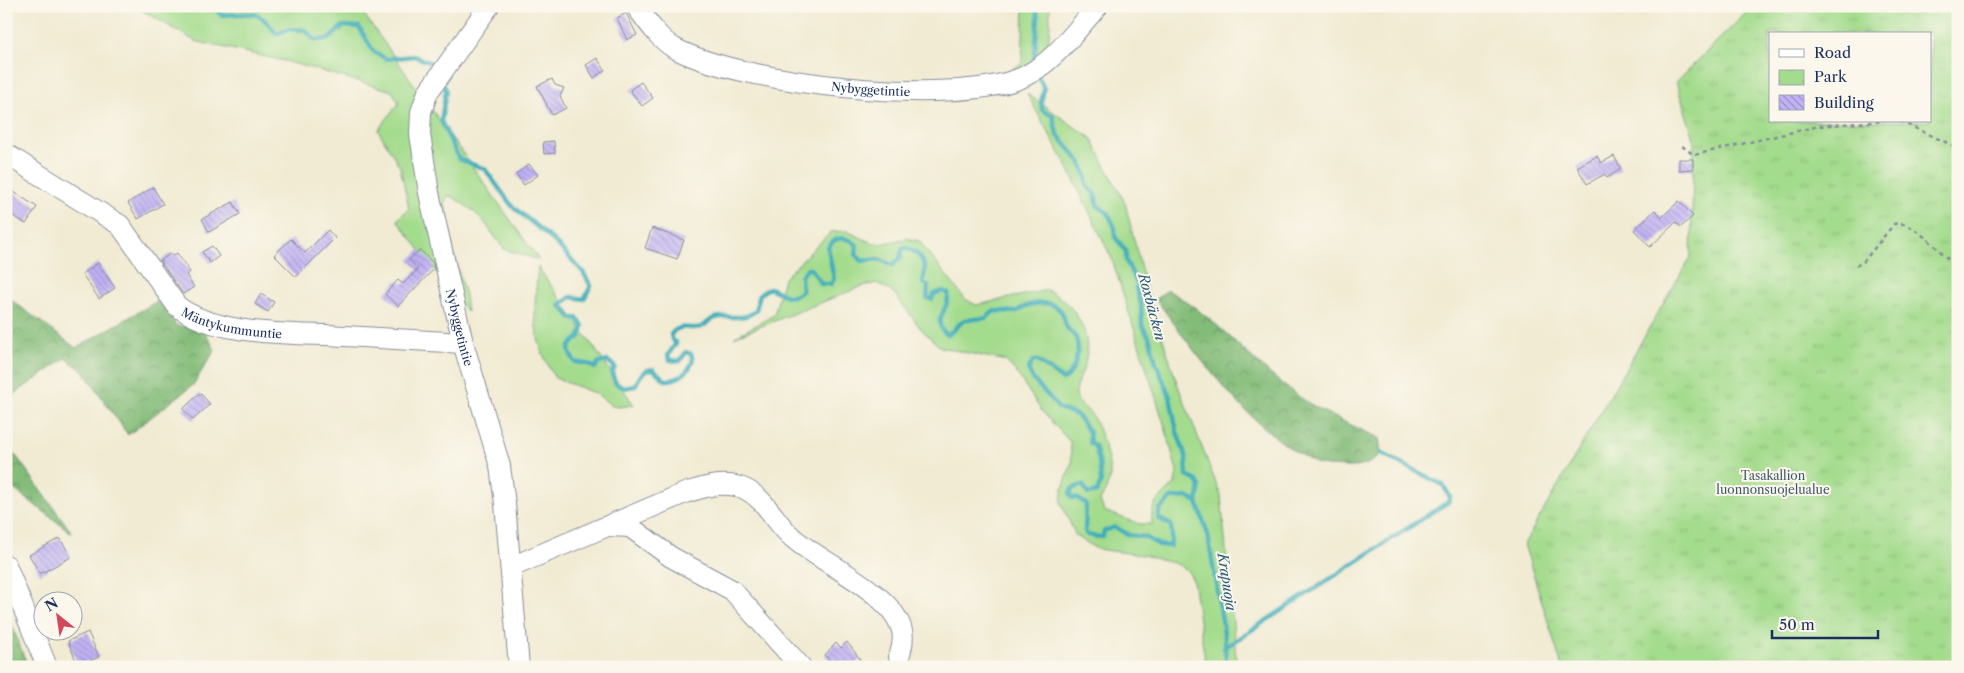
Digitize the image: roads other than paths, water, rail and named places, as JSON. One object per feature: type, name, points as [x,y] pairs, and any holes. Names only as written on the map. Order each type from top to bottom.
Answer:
[{"type":"street","name":"Nybyggetintie","points":[[489,6],[433,82],[421,112],[420,134],[423,162],[463,343],[500,466],[519,667]]},
{"type":"street","name":"Nybyggetintie","points":[[636,6],[660,37],[673,47],[696,58],[809,84],[906,90],[992,87],[1022,77],[1059,51],[1098,6]]},
{"type":"street","name":"Mäntykummuntie","points":[[6,154],[120,225],[177,306],[188,314],[207,322],[268,333],[463,343]]},
{"type":"street","points":[[511,567],[685,493],[712,485],[734,486],[745,490],[763,502],[784,530],[800,544],[822,560],[857,580],[893,613],[900,623],[903,636],[899,657]]},
{"type":"street","points":[[609,526],[630,527],[671,557],[732,590],[801,667]]},
{"type":"street","points":[[6,565],[47,667]]},
{"type":"waterway","points":[[213,6],[221,15],[253,14],[258,16],[264,19],[276,34],[290,29],[305,30],[315,40],[329,39],[343,26],[359,27],[373,51],[386,59],[414,56],[434,64],[436,69]]},
{"type":"waterway","name":"Roxbäcken","points":[[1034,63],[1038,18],[1036,6]]},
{"type":"waterway","name":"Roxbäcken","points":[[1039,78],[1044,89],[1041,102],[1042,110],[1053,116],[1057,134],[1081,163],[1086,176],[1087,187],[1095,193],[1097,205],[1108,213],[1115,228],[1115,237],[1126,251],[1126,261],[1138,285],[1136,288],[1141,304],[1142,325],[1150,339],[1156,363],[1170,397],[1177,432],[1186,457],[1187,476],[1197,481],[1200,486],[1197,502],[1208,535],[1225,639],[1226,667]]},
{"type":"waterway","points":[[442,81],[446,90],[441,121],[459,159],[485,169],[512,206],[553,240],[583,272],[591,286],[584,299],[571,297],[560,305],[571,318],[577,318],[583,326],[580,337],[569,348],[575,362],[588,364],[595,368],[598,363],[608,361],[615,367],[612,372],[615,383],[624,388],[635,386],[641,374],[653,369],[665,380],[674,379],[686,372],[693,359],[691,354],[686,352],[680,361],[670,360],[668,355],[676,343],[672,339],[671,334],[675,330],[679,328],[701,327],[715,318],[747,316],[756,310],[760,294],[769,288],[786,296],[793,296],[802,291],[801,276],[808,268],[813,271],[821,284],[831,284],[834,279],[828,248],[838,239],[849,240],[857,245],[856,254],[862,261],[878,259],[893,265],[900,258],[902,248],[906,248],[918,255],[923,262],[925,270],[923,283],[928,285],[927,298],[932,299],[934,294],[943,291],[948,293],[948,299],[940,320],[942,330],[948,335],[964,320],[986,318],[994,311],[1016,312],[1026,306],[1038,303],[1051,304],[1061,311],[1066,326],[1076,338],[1078,349],[1076,361],[1070,373],[1063,380],[1038,361],[1033,361],[1028,370],[1034,381],[1058,408],[1077,415],[1089,432],[1090,443],[1095,446],[1101,482],[1097,492],[1088,494],[1083,485],[1073,488],[1070,493],[1072,498],[1077,498],[1086,504],[1085,531],[1087,535],[1103,536],[1104,531],[1115,527],[1129,535],[1145,537],[1159,545],[1170,546],[1172,536],[1171,525],[1158,518],[1160,509],[1171,498],[1187,497],[1197,502]]},
{"type":"waterway","points":[[1224,648],[1448,502],[1450,497],[1443,485],[1381,453]]},
{"type":"park label","name":"Tasakallion luonnonsuojelualue","points":[[1773,482]]},
{"type":"water label","name":"Krapuoja","points":[[1227,582]]}]
